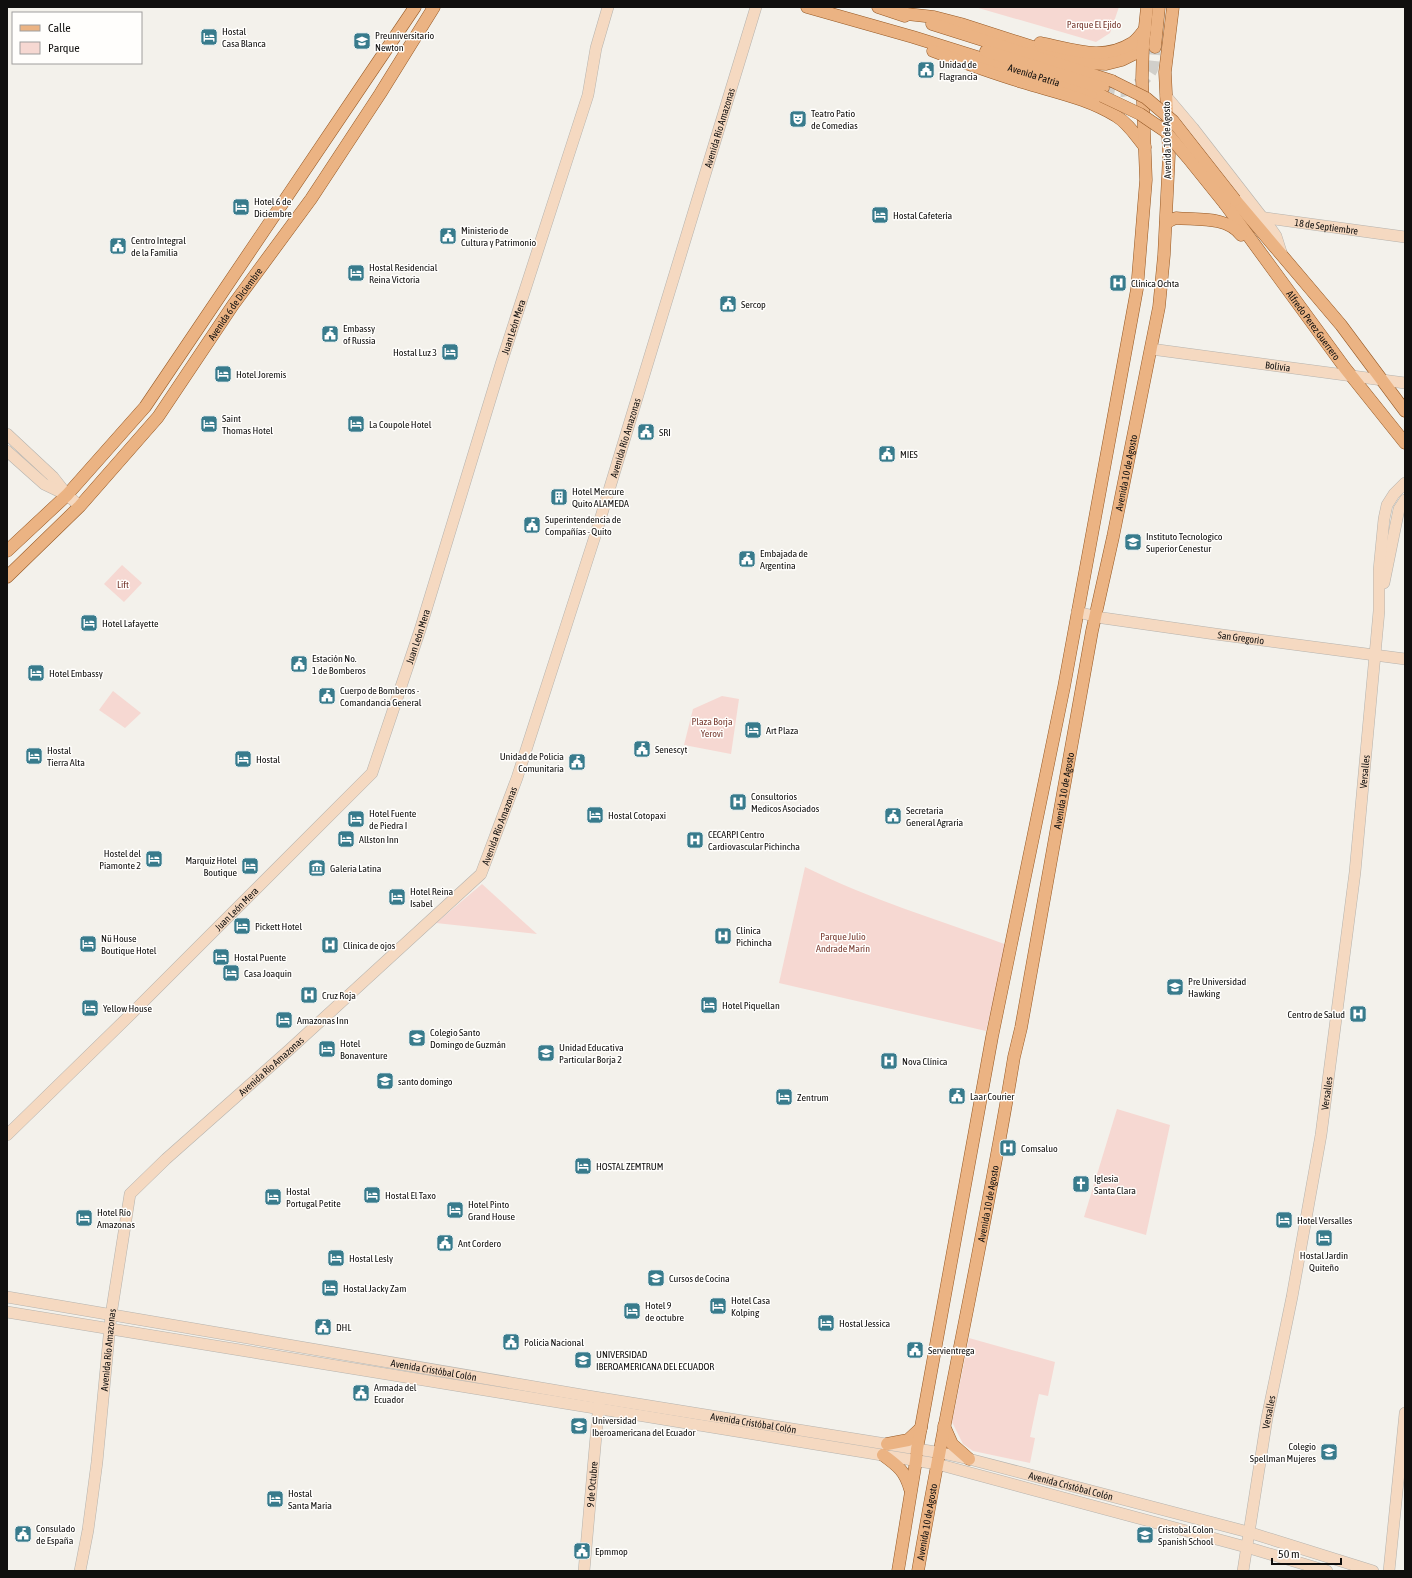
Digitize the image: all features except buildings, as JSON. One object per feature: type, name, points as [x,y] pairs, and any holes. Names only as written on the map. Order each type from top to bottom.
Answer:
[{"type":"main road","name":"Avenida 6 de Diciembre","points":[[7,551],[67,495],[148,403],[415,7]]},
{"type":"main road","name":"Avenida 6 de Diciembre","points":[[7,577],[80,506],[158,417],[233,305],[311,199],[380,94],[434,7]]},
{"type":"main road","name":"Avenida Patria","points":[[807,7],[909,36],[1146,98],[1172,121],[1230,202]]},
{"type":"main road","name":"Avenida Patria","points":[[878,7],[1106,88],[1164,131],[1230,202]]},
{"type":"main road","name":"Avenida 10 de Agosto","points":[[898,1571],[917,1449],[992,1037],[1045,782],[1078,612],[1137,289],[1146,180],[1142,98],[1149,47],[1145,29],[1148,7]]},
{"type":"main road","points":[[898,13],[934,18],[990,33],[1083,63],[1106,64],[1122,60],[1149,47],[1159,7]]},
{"type":"main road","name":"Avenida 10 de Agosto","points":[[918,1571],[944,1426],[965,1324],[1014,1057],[1021,1028],[1096,616],[1159,307],[1166,223],[1169,155],[1165,72],[1173,7]]},
{"type":"main road","points":[[990,33],[1099,54],[1116,51],[1132,42],[1145,29]]},
{"type":"main road","points":[[909,36],[924,48],[1099,107],[1117,116],[1130,128],[1145,147]]},
{"type":"main road","name":"Alfredo Perez Guerrero","points":[[1230,202],[1248,216],[1341,325],[1405,411]]},
{"type":"main road","name":"Alfredo Perez Guerrero","points":[[1230,202],[1273,269],[1352,377],[1405,443]]},
{"type":"main road","points":[[1166,223],[1176,218],[1221,222],[1231,225],[1260,262],[1273,269]]},
{"type":"main road","points":[[944,1426],[952,1444],[969,1459]]},
{"type":"main road","points":[[910,1489],[904,1473],[885,1449],[908,1440],[921,1428]]},
{"type":"street","name":"Juan León Mera","points":[[7,1134],[133,1012],[372,773],[420,630],[501,364],[588,95],[596,48],[608,7]]},
{"type":"street","name":"Avenida Río Amazonas","points":[[80,1571],[88,1530],[97,1462],[111,1315],[130,1194],[166,1159],[289,1050],[481,874],[520,768],[596,533],[756,7]]},
{"type":"street","points":[[1166,96],[1198,134],[1276,236],[1282,256]]},
{"type":"street","name":"18 de Septiembre","points":[[1248,216],[1405,237]]},
{"type":"street","name":"Bolivia","points":[[1150,349],[1405,383]]},
{"type":"street","points":[[7,434],[53,477],[67,495],[80,506]]},
{"type":"street","points":[[7,450],[44,484],[67,495]]},
{"type":"street","name":"Versalles","points":[[1379,611],[1379,570],[1387,505],[1394,494],[1405,483]]},
{"type":"street","name":"Versalles","points":[[1243,1571],[1267,1418],[1292,1298],[1321,1135],[1355,872],[1379,611],[1399,509],[1405,500]]},
{"type":"street","name":"San Gregorio","points":[[1078,612],[1222,635],[1405,659]]},
{"type":"street","name":"Avenida Cristóbal Colón","points":[[7,1297],[599,1403]]},
{"type":"street","name":"Avenida Cristóbal Colón","points":[[7,1312],[599,1403],[885,1449],[917,1449],[938,1459],[1327,1571]]},
{"type":"street","name":"9 de Octubre","points":[[584,1571],[592,1462],[599,1403]]},
{"type":"street","points":[[1389,1571],[1405,1413]]},
{"type":"street","name":"Avenida Cristóbal Colón","points":[[885,1449],[916,1461],[969,1459],[1248,1532],[1373,1571]]},
{"type":"green space","name":"Parque El Ejido","points":[[975,7],[1119,7],[1110,33],[1096,42]]},
{"type":"green space","name":"Lift","points":[[122,565],[142,583],[124,602],[104,584]]},
{"type":"green space","points":[[113,691],[141,713],[125,728],[99,710]]},
{"type":"green space","name":"Plaza Borja Yerovi","points":[[722,696],[739,699],[731,754],[684,745],[693,709]]},
{"type":"green space","name":"Parque Julio Andrade Marín","points":[[805,867],[829,879],[904,909],[1007,945],[986,1031],[779,983]]},
{"type":"green space","points":[[482,884],[537,934],[436,923]]},
{"type":"green space","points":[[1117,1109],[1170,1125],[1146,1235],[1084,1217]]},
{"type":"green space","points":[[969,1338],[1055,1362],[1048,1396],[1039,1394],[1030,1437],[1035,1438],[1030,1463],[973,1451],[963,1444],[952,1422]]},
{"type":"tunnel","points":[[1103,88],[1122,91],[1130,89],[1147,77],[1152,69],[1155,47]]},
{"type":"place","name":"Hostal Casa Blanca","points":[[209,37]]},
{"type":"place","name":"Preuniversitario Newton","points":[[362,41]]},
{"type":"place","name":"Unidad de Flagrancia","points":[[926,70]]},
{"type":"place","name":"Teatro Patio de Comedias","points":[[798,119]]},
{"type":"place","name":"Hotel 6 de Diciembre","points":[[241,207]]},
{"type":"place","name":"Hostal Cafetería","points":[[880,215]]},
{"type":"place","name":"Ministerio de Cultura y Patrimonio","points":[[448,236]]},
{"type":"place","name":"Centro Integral de la Familia","points":[[118,246]]},
{"type":"place","name":"Hostal Residencial Reina Victoria","points":[[356,273]]},
{"type":"place","name":"Clínica Ochta","points":[[1118,283]]},
{"type":"place","name":"Sercop","points":[[728,304]]},
{"type":"place","name":"Embassy of Russia","points":[[330,334]]},
{"type":"place","name":"Hostal Luz 3","points":[[450,352]]},
{"type":"place","name":"Hotel Joremis","points":[[223,374]]},
{"type":"place","name":"Saint Thomas Hotel","points":[[209,424]]},
{"type":"place","name":"La Coupole Hotel","points":[[356,424]]},
{"type":"place","name":"SRI","points":[[646,432]]},
{"type":"place","name":"MIES","points":[[887,454]]},
{"type":"place","name":"Hotel Mercure Quito ALAMEDA","points":[[559,497]]},
{"type":"place","name":"Superintendencia de Compañías - Quito","points":[[532,525]]},
{"type":"place","name":"Instituto Tecnologico Superior Cenestur","points":[[1133,542]]},
{"type":"place","name":"Embajada de Argentina","points":[[747,559]]},
{"type":"place","name":"Hotel Lafayette","points":[[89,623]]},
{"type":"place","name":"Estación No. 1 de Bomberos","points":[[299,664]]},
{"type":"place","name":"Hotel Embassy","points":[[36,673]]},
{"type":"place","name":"Cuerpo de Bomberos - Comandancia General","points":[[327,696]]},
{"type":"place","name":"Art Plaza","points":[[753,730]]},
{"type":"place","name":"Senescyt","points":[[642,749]]},
{"type":"place","name":"Hostal Tierra Alta","points":[[34,756]]},
{"type":"place","name":"Hostal","points":[[243,759]]},
{"type":"place","name":"Unidad de Policia Comunitaria","points":[[577,762]]},
{"type":"place","name":"Consultorios Medicos Asociados","points":[[738,802]]},
{"type":"place","name":"Hostal Cotopaxi","points":[[595,815]]},
{"type":"place","name":"Secretaria General Agraria","points":[[893,816]]},
{"type":"place","name":"Hotel Fuente de Piedra I","points":[[356,819]]},
{"type":"place","name":"Allston Inn","points":[[346,839]]},
{"type":"place","name":"CECARPI Centro Cardiovascular Pichincha","points":[[695,840]]},
{"type":"place","name":"Hostel del Piamonte 2","points":[[154,859]]},
{"type":"place","name":"Marquiz Hotel Boutique","points":[[250,866]]},
{"type":"place","name":"Galeria Latina","points":[[317,868]]},
{"type":"place","name":"Hotel Reina Isabel","points":[[397,897]]},
{"type":"place","name":"Pickett Hotel","points":[[242,926]]},
{"type":"place","name":"Clínica Pichincha","points":[[723,936]]},
{"type":"place","name":"Nü House Boutique Hotel","points":[[88,944]]},
{"type":"place","name":"Clínica de ojos","points":[[330,945]]},
{"type":"place","name":"Hostal Puente","points":[[221,957]]},
{"type":"place","name":"Casa Joaquin","points":[[231,973]]},
{"type":"place","name":"Pre Universidad Hawking","points":[[1175,987]]},
{"type":"place","name":"Cruz Roja","points":[[309,995]]},
{"type":"place","name":"Hotel Piquellan","points":[[709,1005]]},
{"type":"place","name":"Yellow House","points":[[90,1008]]},
{"type":"place","name":"Centro de Salud","points":[[1358,1014]]},
{"type":"place","name":"Amazonas Inn","points":[[284,1020]]},
{"type":"place","name":"Colegio Santo Domingo de Guzmán","points":[[417,1038]]},
{"type":"place","name":"Hotel Bonaventure","points":[[327,1049]]},
{"type":"place","name":"Unidad Educativa Particular Borja 2","points":[[546,1053]]},
{"type":"place","name":"Nova Clínica","points":[[889,1061]]},
{"type":"place","name":"santo domingo","points":[[385,1081]]},
{"type":"place","name":"Laar Courier","points":[[957,1096]]},
{"type":"place","name":"Zentrum","points":[[784,1097]]},
{"type":"place","name":"Comsaluo","points":[[1008,1148]]},
{"type":"place","name":"HOSTAL ZEMTRUM","points":[[583,1166]]},
{"type":"place","name":"Iglesia Santa Clara","points":[[1081,1184]]},
{"type":"place","name":"Hostal El Taxo","points":[[372,1195]]},
{"type":"place","name":"Hostal Portugal Petite","points":[[273,1197]]},
{"type":"place","name":"Hotel Pinto Grand House","points":[[455,1210]]},
{"type":"place","name":"Hotel Río Amazonas","points":[[84,1218]]},
{"type":"place","name":"Hotel Versalles","points":[[1284,1220]]},
{"type":"place","name":"Hostal Jardin Quiteño","points":[[1324,1238]]},
{"type":"place","name":"Ant Cordero","points":[[445,1243]]},
{"type":"place","name":"Hostal Lesly","points":[[336,1258]]},
{"type":"place","name":"Cursos de Cocina","points":[[656,1278]]},
{"type":"place","name":"Hostal Jacky Zam","points":[[330,1288]]},
{"type":"place","name":"Hotel Casa Kolping","points":[[718,1306]]},
{"type":"place","name":"Hotel 9 de octubre","points":[[632,1311]]},
{"type":"place","name":"Hostal Jessica","points":[[826,1323]]},
{"type":"place","name":"DHL","points":[[323,1327]]},
{"type":"place","name":"Policia Nacional","points":[[511,1342]]},
{"type":"place","name":"Servientrega","points":[[915,1350]]},
{"type":"place","name":"UNIVERSIDAD IBEROAMERICANA DEL ECUADOR","points":[[583,1360]]},
{"type":"place","name":"Armada del Ecuador","points":[[361,1393]]},
{"type":"place","name":"Universidad Iberoamericana del Ecuador","points":[[579,1426]]},
{"type":"place","name":"Colegio Spellman Mujeres","points":[[1329,1452]]},
{"type":"place","name":"Hostal Santa Maria","points":[[275,1499]]},
{"type":"place","name":"Consulado de España","points":[[23,1534]]},
{"type":"place","name":"Cristobal Colon Spanish School","points":[[1145,1535]]},
{"type":"place","name":"Epmmop","points":[[582,1551]]}]
